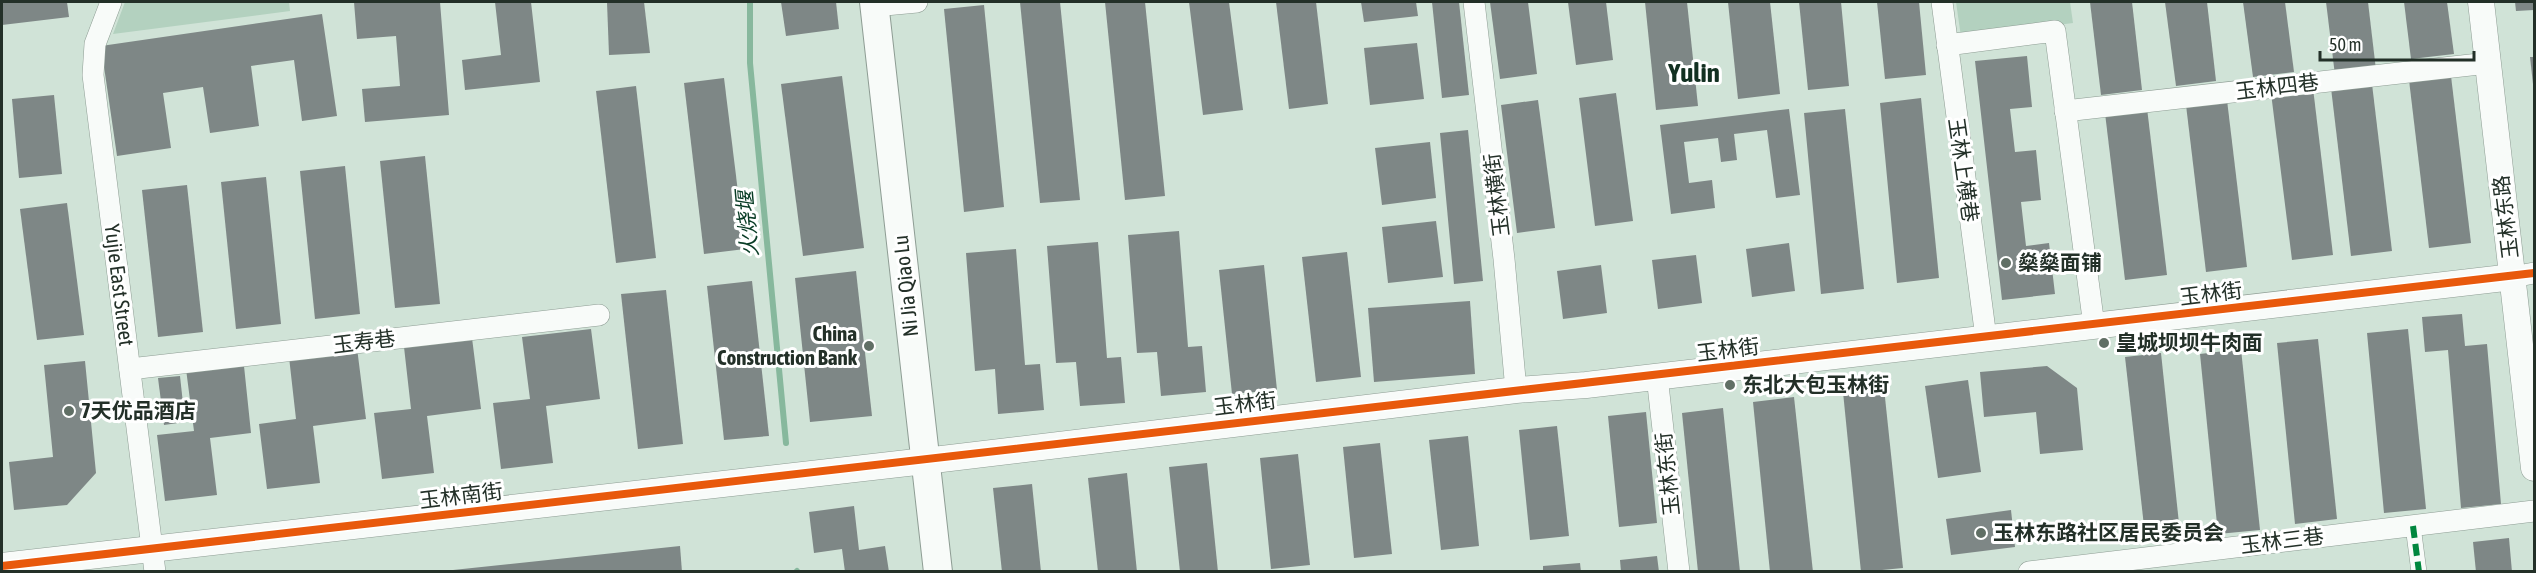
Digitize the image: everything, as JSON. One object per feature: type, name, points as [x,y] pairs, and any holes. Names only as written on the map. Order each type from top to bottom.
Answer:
[{"type":"main road","name":"Ni Jia Qiao Lu","points":[[874,4],[938,572]]},
{"type":"street","name":"Yujie East Street","points":[[111,2],[95,44],[93,75],[153,560]]},
{"type":"street","points":[[874,4],[917,2]]},
{"type":"street","name":"玉林横街","points":[[1474,2],[1504,259],[1516,390]]},
{"type":"street","name":"玉林上横巷","points":[[1942,2],[1986,338]]},
{"type":"street","name":"玉林东路","points":[[2481,2],[2488,63],[2524,275],[2535,468]]},
{"type":"street","points":[[1947,45],[2055,31],[2094,326]]},
{"type":"street","name":"玉林四巷","points":[[2065,111],[2488,63]]},
{"type":"street","name":"玉林街","points":[[925,461],[1516,390],[1657,376],[2524,275]]},
{"type":"street","name":"玉寿巷","points":[[130,369],[599,315]]},
{"type":"street","name":"玉林东街","points":[[1657,376],[1679,572]]},
{"type":"street","name":"玉林南街","points":[[2,566],[153,560],[925,461]]},
{"type":"street","name":"玉林三巷","points":[[2029,572],[2535,511]]},
{"type":"street","points":[[2414,526],[2419,572]]},
{"type":"green space","points":[[125,2],[289,2],[290,11],[113,34]]},
{"type":"green space","points":[[1956,2],[2070,2],[2073,23],[1961,37]]},
{"type":"building","points":[[2,2],[67,2],[69,17],[2,25]]},
{"type":"building","points":[[354,2],[440,2],[449,115],[365,122],[362,89],[400,86],[396,36],[357,39]]},
{"type":"building","points":[[495,2],[531,2],[540,82],[465,90],[462,60],[501,55]]},
{"type":"building","points":[[607,2],[644,2],[650,53],[609,55]]},
{"type":"building","points":[[781,2],[836,2],[839,29],[786,36]]},
{"type":"building","points":[[1020,2],[1060,2],[1080,200],[1040,203]]},
{"type":"building","points":[[1105,2],[1145,2],[1165,196],[1125,200]]},
{"type":"building","points":[[1189,2],[1229,2],[1243,110],[1203,115]]},
{"type":"building","points":[[1276,2],[1316,2],[1328,104],[1289,109]]},
{"type":"building","points":[[1361,2],[1416,2],[1418,16],[1364,22]]},
{"type":"building","points":[[1432,2],[1459,2],[1469,95],[1442,98]]},
{"type":"building","points":[[1490,2],[1528,2],[1537,74],[1500,79]]},
{"type":"building","points":[[1568,2],[1606,2],[1613,60],[1576,65]]},
{"type":"building","points":[[1645,2],[1687,2],[1698,106],[1656,110]]},
{"type":"building","points":[[1728,2],[1770,2],[1780,94],[1738,99]]},
{"type":"building","points":[[1799,2],[1841,2],[1849,86],[1808,90]]},
{"type":"building","points":[[1877,2],[1919,2],[1926,75],[1885,79]]},
{"type":"building","points":[[2090,2],[2132,2],[2142,90],[2101,95]]},
{"type":"building","points":[[2165,2],[2207,2],[2216,81],[2176,86]]},
{"type":"building","points":[[2243,2],[2285,2],[2294,72],[2253,77]]},
{"type":"building","points":[[2326,2],[2368,2],[2376,70],[2335,75]]},
{"type":"building","points":[[2404,2],[2447,2],[2454,54],[2411,59]]},
{"type":"building","points":[[2515,2],[2534,2],[2534,10],[2516,11]]},
{"type":"building","points":[[984,5],[1004,207],[964,212],[944,9]]},
{"type":"building","points":[[322,14],[337,116],[302,121],[294,60],[251,66],[259,126],[210,133],[203,87],[163,93],[171,148],[117,156],[101,46]]},
{"type":"building","points":[[1417,43],[1424,99],[1370,105],[1364,48]]},
{"type":"building","points":[[2027,56],[2032,107],[2010,109],[2015,152],[2036,150],[2041,200],[2021,202],[2026,246],[2049,243],[2055,294],[2002,300],[1975,61]]},
{"type":"building","points":[[2530,57],[2534,57],[2534,84],[2533,84]]},
{"type":"building","points":[[842,76],[864,248],[803,256],[781,84]]},
{"type":"building","points":[[2451,76],[2471,243],[2429,248],[2409,80]]},
{"type":"building","points":[[724,78],[745,249],[704,254],[684,83]]},
{"type":"building","points":[[2372,84],[2392,251],[2351,256],[2331,88]]},
{"type":"building","points":[[636,86],[656,258],[616,263],[596,91]]},
{"type":"building","points":[[2313,88],[2333,255],[2292,260],[2271,93]]},
{"type":"building","points":[[1616,93],[1633,221],[1595,226],[1579,98]]},
{"type":"building","points":[[54,95],[62,174],[19,178],[12,99]]},
{"type":"building","points":[[1921,98],[1939,278],[1897,283],[1880,103]]},
{"type":"building","points":[[1538,100],[1555,228],[1517,233],[1501,105]]},
{"type":"building","points":[[2227,100],[2247,267],[2206,272],[2186,105]]},
{"type":"building","points":[[2147,108],[2167,275],[2125,280],[2105,113]]},
{"type":"building","points":[[1789,109],[1800,195],[1776,198],[1767,130],[1734,134],[1737,160],[1721,162],[1718,138],[1684,142],[1689,183],[1712,180],[1715,208],[1671,214],[1660,125]]},
{"type":"building","points":[[1845,109],[1864,289],[1821,294],[1804,113]]},
{"type":"building","points":[[1468,130],[1483,281],[1454,284],[1440,133]]},
{"type":"building","points":[[1430,142],[1436,198],[1382,205],[1375,148]]},
{"type":"building","points":[[425,156],[440,304],[395,308],[380,161]]},
{"type":"building","points":[[345,166],[360,314],[315,319],[300,171]]},
{"type":"building","points":[[266,177],[281,324],[236,329],[221,182]]},
{"type":"building","points":[[187,185],[203,332],[158,337],[142,190]]},
{"type":"building","points":[[67,203],[84,335],[37,340],[20,209]]},
{"type":"building","points":[[1436,221],[1443,277],[1388,283],[1382,227]]},
{"type":"building","points":[[1179,231],[1188,347],[1202,346],[1206,392],[1161,396],[1157,352],[1137,353],[1128,235]]},
{"type":"building","points":[[1098,242],[1107,358],[1121,357],[1125,403],[1080,406],[1076,362],[1056,363],[1047,246]]},
{"type":"building","points":[[1789,243],[1795,291],[1752,297],[1746,249]]},
{"type":"building","points":[[1016,249],[1025,365],[1040,364],[1044,410],[998,414],[995,369],[975,371],[966,253]]},
{"type":"building","points":[[1347,252],[1361,377],[1316,382],[1302,257]]},
{"type":"building","points":[[1696,255],[1702,303],[1658,309],[1652,260]]},
{"type":"building","points":[[1264,265],[1277,390],[1232,394],[1219,270]]},
{"type":"building","points":[[1601,265],[1607,313],[1563,319],[1557,271]]},
{"type":"building","points":[[856,271],[872,416],[810,422],[795,278]]},
{"type":"building","points":[[752,281],[769,436],[724,440],[707,286]]},
{"type":"building","points":[[666,290],[683,444],[638,449],[621,294]]},
{"type":"building","points":[[1470,301],[1475,374],[1374,382],[1368,308]]},
{"type":"building","points":[[2462,314],[2465,346],[2487,344],[2501,504],[2461,508],[2448,350],[2425,352],[2422,317]]},
{"type":"building","points":[[591,329],[600,399],[546,406],[553,463],[501,469],[493,403],[530,399],[522,337]]},
{"type":"building","points":[[2408,329],[2426,509],[2384,513],[2367,333]]},
{"type":"building","points":[[472,338],[481,409],[427,416],[434,473],[382,479],[374,413],[411,409],[404,347]]},
{"type":"building","points":[[2318,339],[2337,519],[2295,524],[2277,343]]},
{"type":"building","points":[[357,348],[366,419],[313,426],[320,483],[267,489],[259,424],[296,419],[289,357]]},
{"type":"building","points":[[2241,349],[2260,530],[2218,534],[2200,354]]},
{"type":"building","points":[[2161,353],[2180,533],[2145,535],[2125,357]]},
{"type":"building","name":"7天优品酒店","points":[[85,361],[96,473],[67,505],[14,510],[9,462],[53,457],[44,365]]},
{"type":"building","points":[[244,366],[251,433],[210,438],[217,495],[165,501],[157,435],[194,431],[186,369]]},
{"type":"building","points":[[2047,366],[2077,388],[2083,450],[2040,454],[2036,412],[1984,417],[1980,372]]},
{"type":"building","points":[[180,376],[185,422],[164,425],[158,378]]},
{"type":"building","points":[[1968,380],[1981,472],[1938,478],[1925,386]]},
{"type":"building","points":[[1884,388],[1903,568],[1861,572],[1843,392]]},
{"type":"building","points":[[1794,397],[1813,572],[1770,572],[1753,402]]},
{"type":"building","points":[[1723,408],[1740,572],[1698,572],[1682,413]]},
{"type":"building","points":[[1646,412],[1657,523],[1619,527],[1608,416]]},
{"type":"building","points":[[1557,426],[1569,536],[1530,540],[1519,430]]},
{"type":"building","points":[[1468,436],[1479,546],[1441,550],[1429,440]]},
{"type":"building","points":[[1380,443],[1392,554],[1354,558],[1343,447]]},
{"type":"building","points":[[1298,454],[1310,565],[1271,569],[1260,458]]},
{"type":"building","points":[[1207,463],[1218,572],[1180,572],[1169,467]]},
{"type":"building","points":[[1127,473],[1137,572],[1098,572],[1088,478]]},
{"type":"building","points":[[1032,484],[1041,572],[1002,572],[993,488]]},
{"type":"building","points":[[854,506],[859,550],[885,546],[889,572],[845,572],[842,549],[814,553],[809,512]]},
{"type":"building","name":"玉林东路社区居民委员会","points":[[2011,510],[2015,547],[1951,555],[1946,519]]},
{"type":"building","points":[[2509,538],[2512,572],[2476,572],[2473,542]]},
{"type":"building","points":[[680,546],[682,572],[453,572],[453,570]]},
{"type":"building","points":[[1657,556],[1659,572],[1621,572],[1620,560]]},
{"type":"building","points":[[1580,563],[1581,572],[1543,572],[1543,566]]},
{"type":"waterway","name":"火烧堰","points":[[750,2],[750,63],[786,443]]},
{"type":"marked path","points":[[2413,526],[2419,572]]},
{"type":"cycle path","points":[[2,566],[2534,273]]},
{"type":"place","name":"燊燊面铺","points":[[2006,263]]},
{"type":"place","name":"皇城坝坝牛肉面","points":[[2104,343]]},
{"type":"place","name":"China Construction Bank","points":[[869,346]]},
{"type":"place","name":"东北大包玉林街","points":[[1730,385]]},
{"type":"place","name":"7天优品酒店","points":[[69,411]]},
{"type":"place","name":"玉林东路社区居民委员会","points":[[1981,533]]},
{"type":"district","name":"Yulin","points":[[1694,73]]}]
